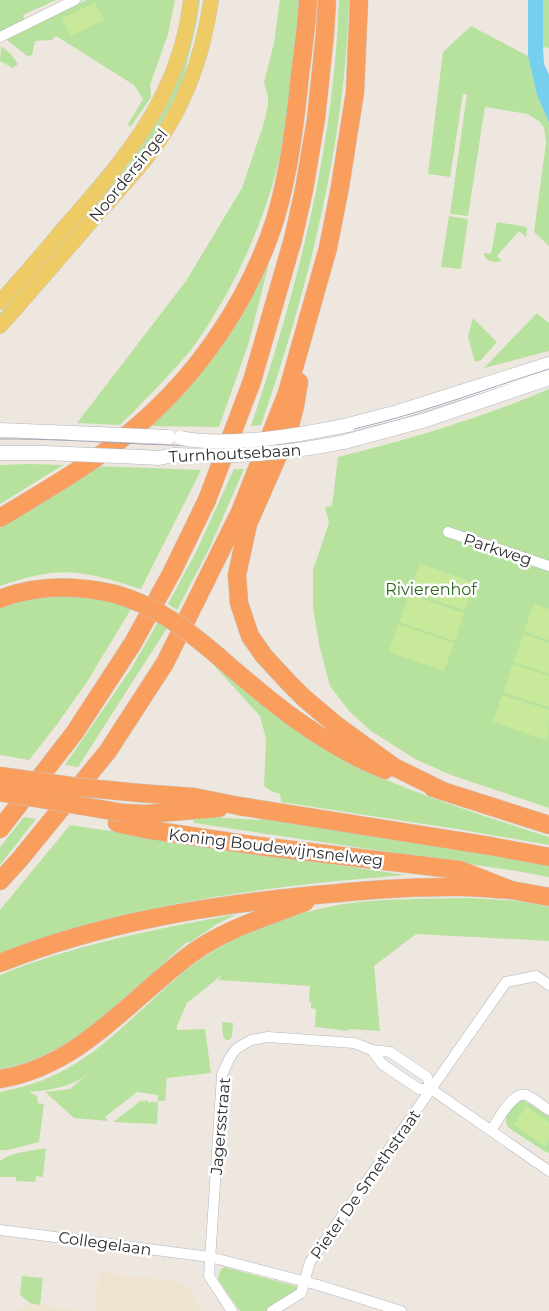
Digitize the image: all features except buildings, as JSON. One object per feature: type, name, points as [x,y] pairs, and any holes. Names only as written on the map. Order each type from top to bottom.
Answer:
[{"type":"highway","points":[[0,518],[99,455],[140,424],[191,370],[234,310],[258,263],[274,221],[282,193],[294,131],[308,0]]},
{"type":"highway","points":[[0,829],[75,732],[133,643],[172,572],[207,500],[252,381],[293,239],[304,190],[316,119],[325,41],[327,0]]},
{"type":"highway","points":[[0,881],[108,751],[164,663],[240,512],[287,393],[328,248],[342,178],[355,92],[359,0]]},
{"type":"highway","points":[[309,317],[295,406],[288,433],[248,524],[237,575],[238,603],[250,636],[264,656],[304,698],[394,766],[443,791]]},
{"type":"highway","points":[[0,599],[23,591],[77,587],[135,600],[167,616],[218,656],[282,711],[335,746],[377,767],[409,780],[549,825]]},
{"type":"highway","points":[[0,776],[78,787],[194,797],[549,857]]},
{"type":"highway","points":[[0,792],[121,818],[239,806]]},
{"type":"highway","name":"Koning Boudewijnsnelweg","points":[[0,804],[121,818],[144,829],[259,846],[460,870],[511,890],[549,897]]},
{"type":"highway","points":[[0,963],[46,946],[149,920],[245,902],[393,889],[461,887],[511,890]]},
{"type":"highway","points":[[0,1079],[24,1074],[52,1062],[75,1049],[119,1015],[182,961],[220,936],[248,923],[327,894]]},
{"type":"main road","name":"Noordersingel","points":[[0,302],[122,162],[148,124],[162,98],[180,53],[188,25],[191,0]]},
{"type":"main road","name":"Noordersingel","points":[[0,326],[136,170],[160,138],[188,89],[203,42],[211,0]]},
{"type":"main road","name":"Turnhoutsebaan","points":[[0,430],[174,438],[199,441],[250,439],[304,433],[398,412],[549,364]]},
{"type":"main road","name":"Turnhoutsebaan","points":[[0,453],[159,458],[174,455],[260,455],[310,449],[426,420],[549,378]]},
{"type":"street","points":[[0,37],[75,0]]},
{"type":"street","name":"Parkweg","points":[[448,532],[549,566]]},
{"type":"street","name":"Pieter De Smethstraat","points":[[305,1281],[310,1262],[506,982],[536,976],[549,985]]},
{"type":"street","name":"Jagersstraat","points":[[210,1257],[222,1075],[228,1059],[236,1049],[243,1043],[251,1040],[268,1037],[354,1043],[372,1050],[390,1052],[426,1077],[431,1089],[548,1169]]},
{"type":"street","points":[[491,1130],[512,1100],[519,1095],[527,1096],[549,1110]]},
{"type":"street","name":"Collegelaan","points":[[0,1230],[210,1257],[305,1281],[401,1311]]},
{"type":"street","points":[[210,1257],[209,1276],[232,1311]]},
{"type":"street","points":[[272,1311],[301,1293],[305,1281]]},
{"type":"shaded area","points":[[99,1272],[184,1283],[203,1311],[95,1311]]},
{"type":"shaded area","points":[[30,1303],[40,1305],[81,1311],[18,1311]]},
{"type":"green space","points":[[0,0],[56,0],[23,15],[24,19],[43,21],[86,0],[175,0],[168,34],[150,85],[151,97],[132,125],[130,127],[128,124],[143,99],[134,85],[56,36],[52,40],[35,41],[32,55],[27,56],[6,39],[0,40]]},
{"type":"green space","points":[[198,0],[200,0],[196,25],[182,84],[158,130],[142,153],[0,316],[0,313],[129,164],[161,113]]},
{"type":"green space","points":[[280,0],[301,0],[286,128],[268,200],[240,269],[216,312],[191,350],[120,425],[77,423],[186,281],[242,188],[268,106],[264,82],[274,43]]},
{"type":"green space","points":[[339,0],[349,0],[346,54],[332,162],[321,216],[294,321],[261,425],[251,426],[284,321],[311,216],[330,109],[336,55]]},
{"type":"green space","points":[[543,0],[549,0],[549,48],[543,47]]},
{"type":"green space","points":[[95,3],[104,20],[71,36],[62,18]]},
{"type":"green space","points":[[471,26],[528,56],[537,95],[549,123],[549,246],[534,232],[546,143],[544,128],[540,122],[528,114],[485,107],[468,216],[450,214],[467,94],[463,94],[450,177],[428,174],[443,52]]},
{"type":"green space","points":[[1,46],[10,53],[18,64],[13,68],[0,61]]},
{"type":"green space","points":[[449,216],[468,219],[461,269],[441,267]]},
{"type":"green space","points":[[497,222],[527,227],[526,237],[519,231],[497,256],[502,261],[495,262],[487,260],[483,253],[491,254]]},
{"type":"green space","points":[[270,259],[249,342],[219,427],[148,426],[234,323]]},
{"type":"green space","points":[[537,313],[549,323],[549,351],[484,368]]},
{"type":"green space","points":[[473,318],[497,342],[481,360],[475,362],[468,337]]},
{"type":"green space","name":"Rivierenhof","points":[[549,389],[549,808],[451,775],[415,759],[371,731],[350,712],[330,686],[319,644],[313,608],[313,570],[329,523],[325,507],[332,506],[338,457],[445,427]]},
{"type":"green space","points":[[0,465],[63,465],[0,504]]},
{"type":"green space","points":[[96,466],[201,470],[141,589],[93,576],[67,572],[38,575],[0,586],[0,528]]},
{"type":"green space","points":[[234,469],[244,469],[210,547],[177,610],[168,604],[197,550]]},
{"type":"green space","points":[[420,564],[475,583],[465,610],[410,592]]},
{"type":"green space","points":[[409,594],[464,613],[455,641],[400,622]]},
{"type":"green space","points":[[53,595],[105,599],[131,609],[87,682],[29,760],[0,755],[0,608],[29,598]]},
{"type":"green space","points":[[534,604],[549,609],[549,640],[524,631]]},
{"type":"green space","points":[[158,622],[167,628],[78,767],[65,765],[131,669]]},
{"type":"green space","points":[[398,624],[454,643],[444,671],[389,652]]},
{"type":"green space","points":[[523,634],[549,643],[549,674],[514,662]]},
{"type":"green space","points":[[209,660],[289,725],[344,760],[430,797],[549,837],[549,845],[281,802],[280,794],[264,786],[266,739],[260,716]]},
{"type":"green space","points":[[513,664],[549,676],[549,707],[503,692]]},
{"type":"green space","points":[[502,695],[549,710],[548,741],[493,722]]},
{"type":"green space","points":[[198,816],[257,820],[268,818],[549,864],[549,877],[194,823],[193,819]]},
{"type":"green space","points":[[24,817],[36,819],[0,865],[0,847]]},
{"type":"green space","points":[[70,825],[406,875],[290,886],[174,904],[73,929],[0,953],[0,910]]},
{"type":"green space","points":[[469,898],[519,901],[549,907],[549,941],[416,934],[374,966],[380,1031],[348,1029],[349,1031],[315,1027],[316,1009],[311,1008],[311,1002],[309,1002],[310,986],[218,980],[223,974],[187,1003],[177,1026],[177,1030],[205,1029],[211,1073],[167,1078],[165,1101],[158,1101],[157,1124],[113,1122],[142,1100],[143,1102],[147,1100],[149,1103],[153,1101],[155,1103],[158,1100],[158,1095],[137,1092],[105,1117],[108,1121],[74,1118],[45,1092],[70,1089],[90,1072],[66,1086],[29,1092],[37,1096],[38,1103],[44,1104],[39,1142],[8,1150],[0,1150],[0,1092],[26,1086],[48,1078],[87,1056],[105,1043],[186,970],[225,944],[283,919],[344,904],[390,900]]},
{"type":"green space","points":[[237,914],[217,924],[189,943],[187,942],[124,1000],[77,1036],[53,1051],[27,1062],[0,1069],[0,975],[58,954],[87,946]]},
{"type":"green space","points":[[222,1022],[233,1023],[232,1036],[229,1040],[223,1037]]},
{"type":"green space","points":[[522,1099],[549,1116],[549,1153],[509,1128],[506,1123],[510,1109]]},
{"type":"green space","points":[[526,1106],[549,1122],[549,1140],[545,1146],[514,1125]]},
{"type":"green space","points":[[46,1148],[43,1177],[36,1176],[35,1182],[16,1181],[16,1177],[0,1177],[0,1161],[16,1154]]},
{"type":"green space","points":[[224,1267],[299,1287],[298,1292],[266,1311],[240,1311],[218,1280],[220,1271]]},
{"type":"green space","points":[[22,1276],[43,1278],[40,1305],[30,1303],[20,1295]]},
{"type":"water","points":[[528,0],[543,0],[544,64],[549,75],[549,123],[537,95],[528,56]]},
{"type":"tram line","points":[[0,439],[210,446],[280,442],[314,437],[382,422],[549,369]]}]
